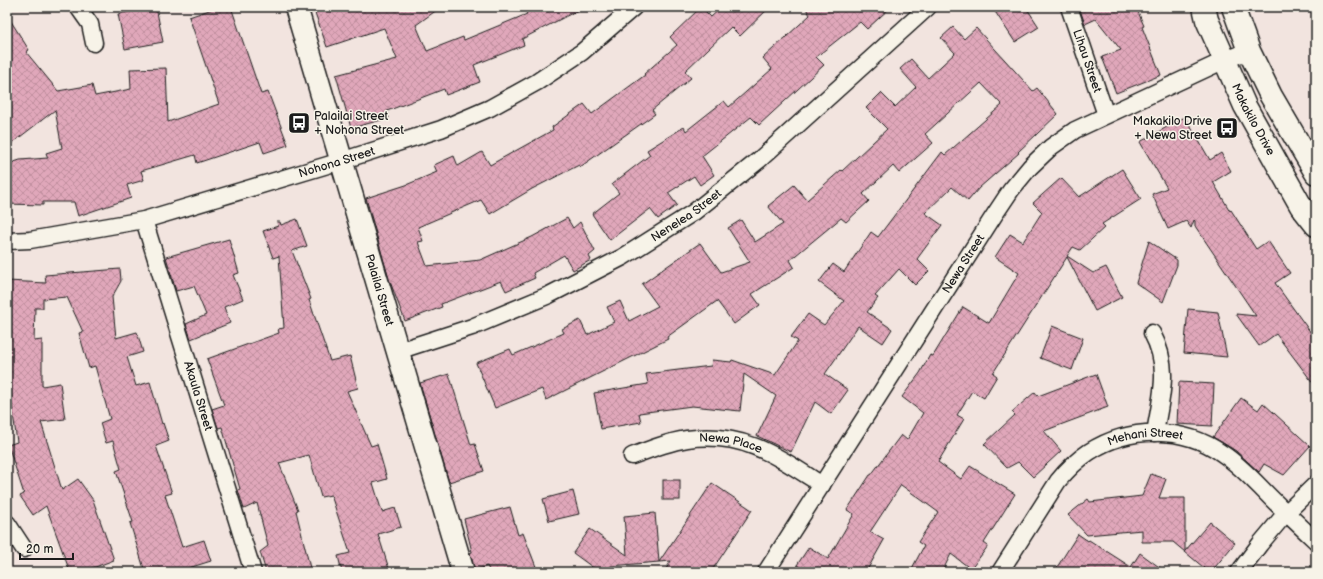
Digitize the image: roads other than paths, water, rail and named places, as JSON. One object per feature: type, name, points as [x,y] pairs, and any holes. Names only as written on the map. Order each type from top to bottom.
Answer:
[{"type":"street","points":[[78,7],[90,24],[94,43]]},
{"type":"street","name":"Palailai Street","points":[[296,7],[463,572]]},
{"type":"street","name":"Nohona Street","points":[[7,241],[30,240],[144,220],[441,128],[490,108],[537,82],[582,52],[634,7]]},
{"type":"street","name":"Nenelea Street","points":[[398,351],[472,327],[549,295],[624,257],[687,216],[759,160],[928,7]]},
{"type":"street","name":"Lihau Street","points":[[1069,7],[1106,115]]},
{"type":"street","name":"Makakilo Drive","points":[[1204,7],[1208,20],[1245,106],[1300,206],[1316,225]]},
{"type":"street","points":[[1233,7],[1249,51],[1271,96],[1316,173]]},
{"type":"street","name":"Newa Street","points":[[766,572],[1011,190],[1030,167],[1051,147],[1075,130],[1225,60],[1249,51]]},
{"type":"street","name":"Akaula Street","points":[[144,220],[253,572]]},
{"type":"street","points":[[1152,333],[1160,349],[1164,374],[1155,432]]},
{"type":"street","name":"Mehani Street","points":[[1000,572],[1058,482],[1077,461],[1094,449],[1114,440],[1141,433],[1155,432],[1190,438],[1210,446],[1222,453],[1239,466],[1316,541]]},
{"type":"street","name":"Newa Place","points":[[632,456],[670,442],[686,439],[703,437],[736,440],[766,450],[822,485]]},
{"type":"street","points":[[1239,572],[1286,513],[1316,484]]},
{"type":"street","points":[[7,523],[24,549]]},
{"type":"place","name":"Palailai Street + Nohona Street","points":[[299,123]]},
{"type":"place","name":"Makakilo Drive + Newa Street","points":[[1227,128]]}]
